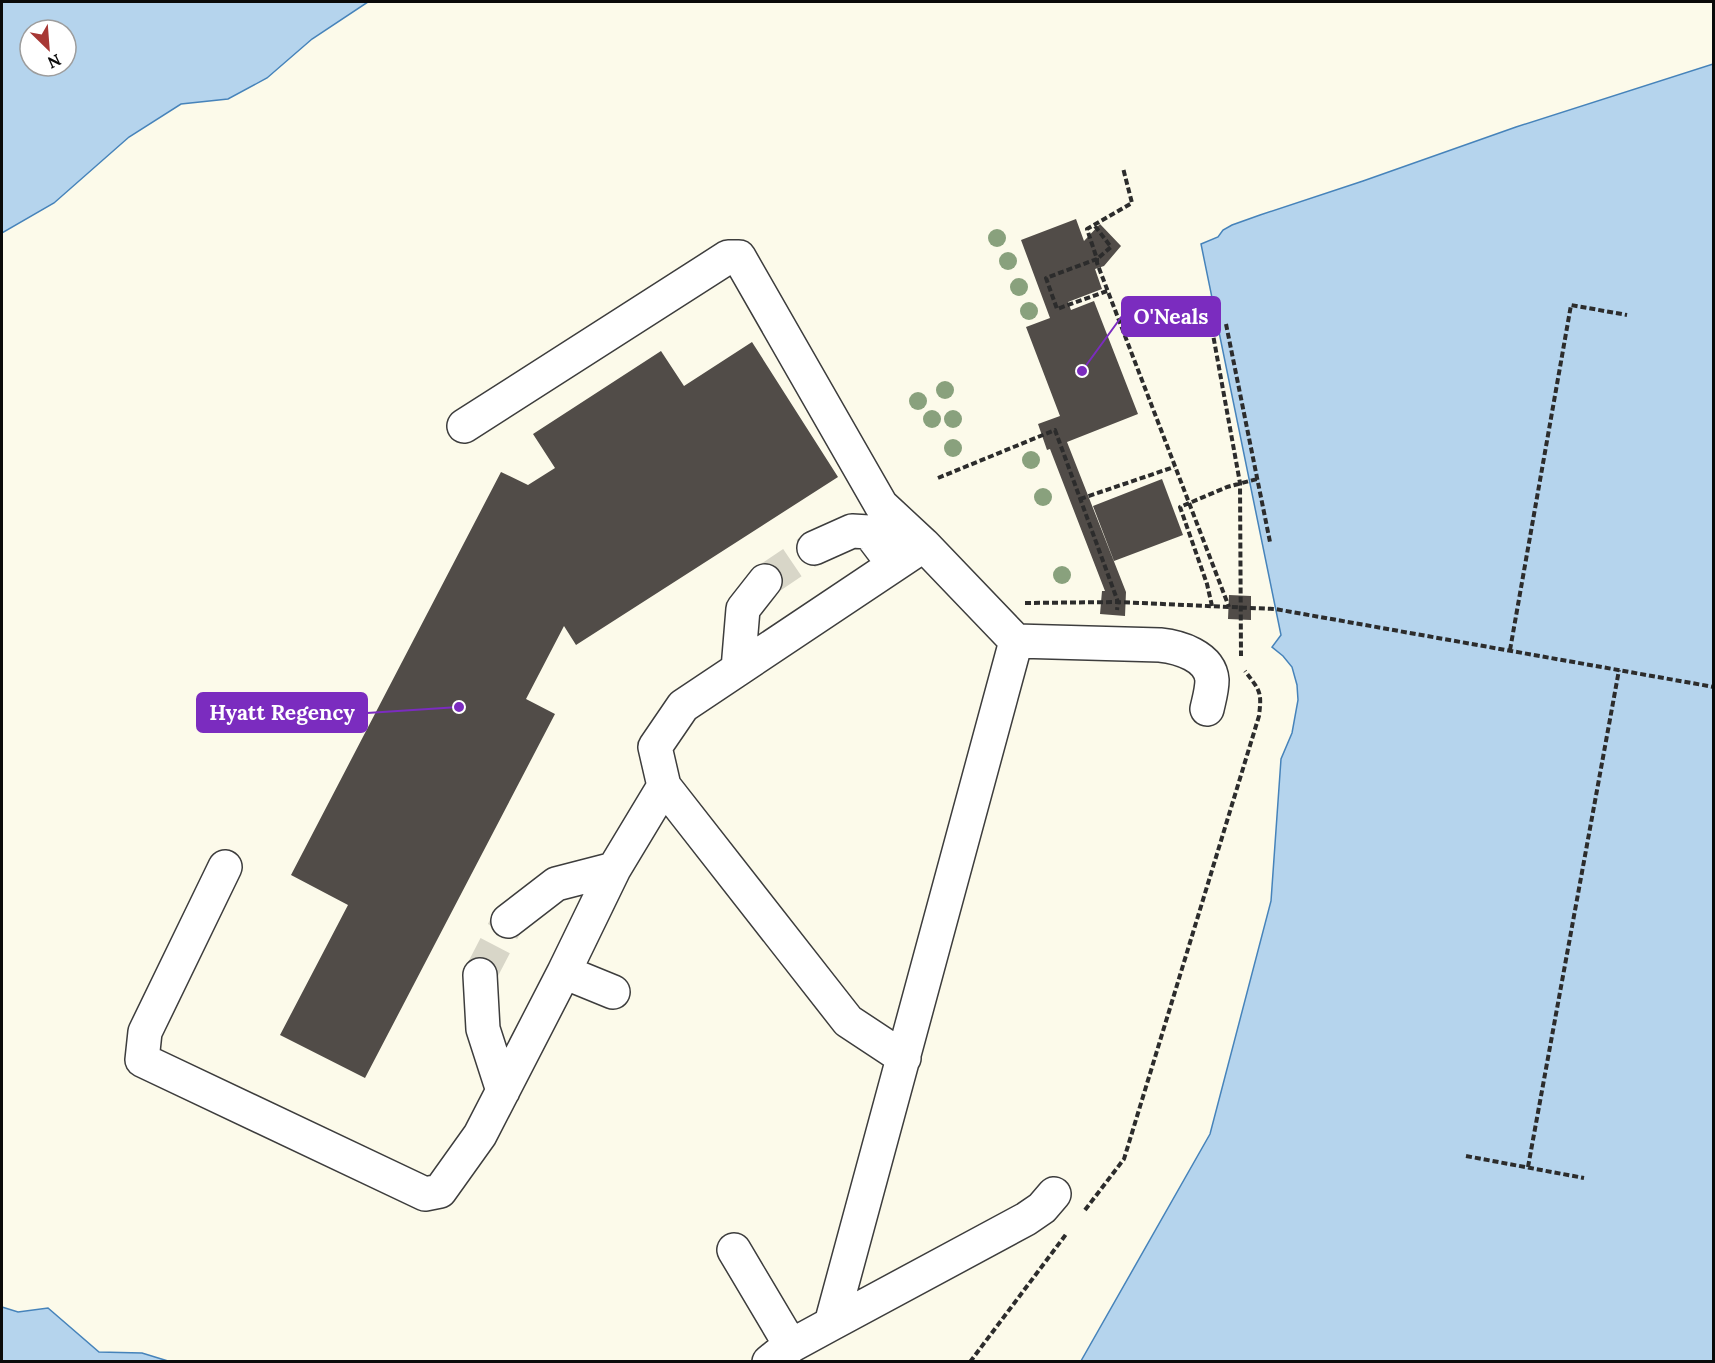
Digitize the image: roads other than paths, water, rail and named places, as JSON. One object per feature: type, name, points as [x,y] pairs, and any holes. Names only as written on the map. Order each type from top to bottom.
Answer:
[{"type":"street","points":[[464,426],[728,257],[739,257],[880,505],[924,545],[1016,641],[1176,647],[1198,659],[1209,670],[1212,680],[1207,709]]},
{"type":"street","points":[[814,548],[852,531],[869,532],[894,565]]},
{"type":"street","points":[[904,1058],[848,1021],[664,786],[655,747],[683,706],[924,545]]},
{"type":"street","points":[[738,669],[743,609],[765,581]]},
{"type":"street","points":[[831,1324],[1016,641]]},
{"type":"street","points":[[225,867],[145,1032],[142,1060],[425,1194],[440,1191],[480,1135],[614,869],[664,786]]},
{"type":"street","points":[[508,921],[556,884],[614,869]]},
{"type":"street","points":[[564,972],[613,992]]},
{"type":"street","points":[[480,975],[483,1029],[503,1091]]},
{"type":"street","points":[[734,1250],[780,1354],[1026,1219],[1042,1208],[1054,1194]]},
{"type":"water","points":[[2,2],[368,2],[312,39],[267,78],[228,99],[181,104],[129,137],[54,203],[2,233]]},
{"type":"water","points":[[1713,64],[1713,1361],[1081,1361],[1210,1134],[1271,901],[1281,759],[1292,733],[1298,700],[1292,667],[1272,647],[1281,635],[1201,244],[1218,237],[1223,230],[1232,225],[1260,215],[1516,127]]},
{"type":"water","points":[[2,1307],[18,1312],[48,1308],[99,1352],[142,1353],[168,1361],[2,1361]]},
{"type":"tunnel","points":[[765,581],[814,548]]},
{"type":"tunnel","points":[[480,975],[508,921]]},
{"type":"place","name":"O'Neals","points":[[1082,371]]},
{"type":"place","name":"Hyatt Regency","points":[[459,707]]}]
